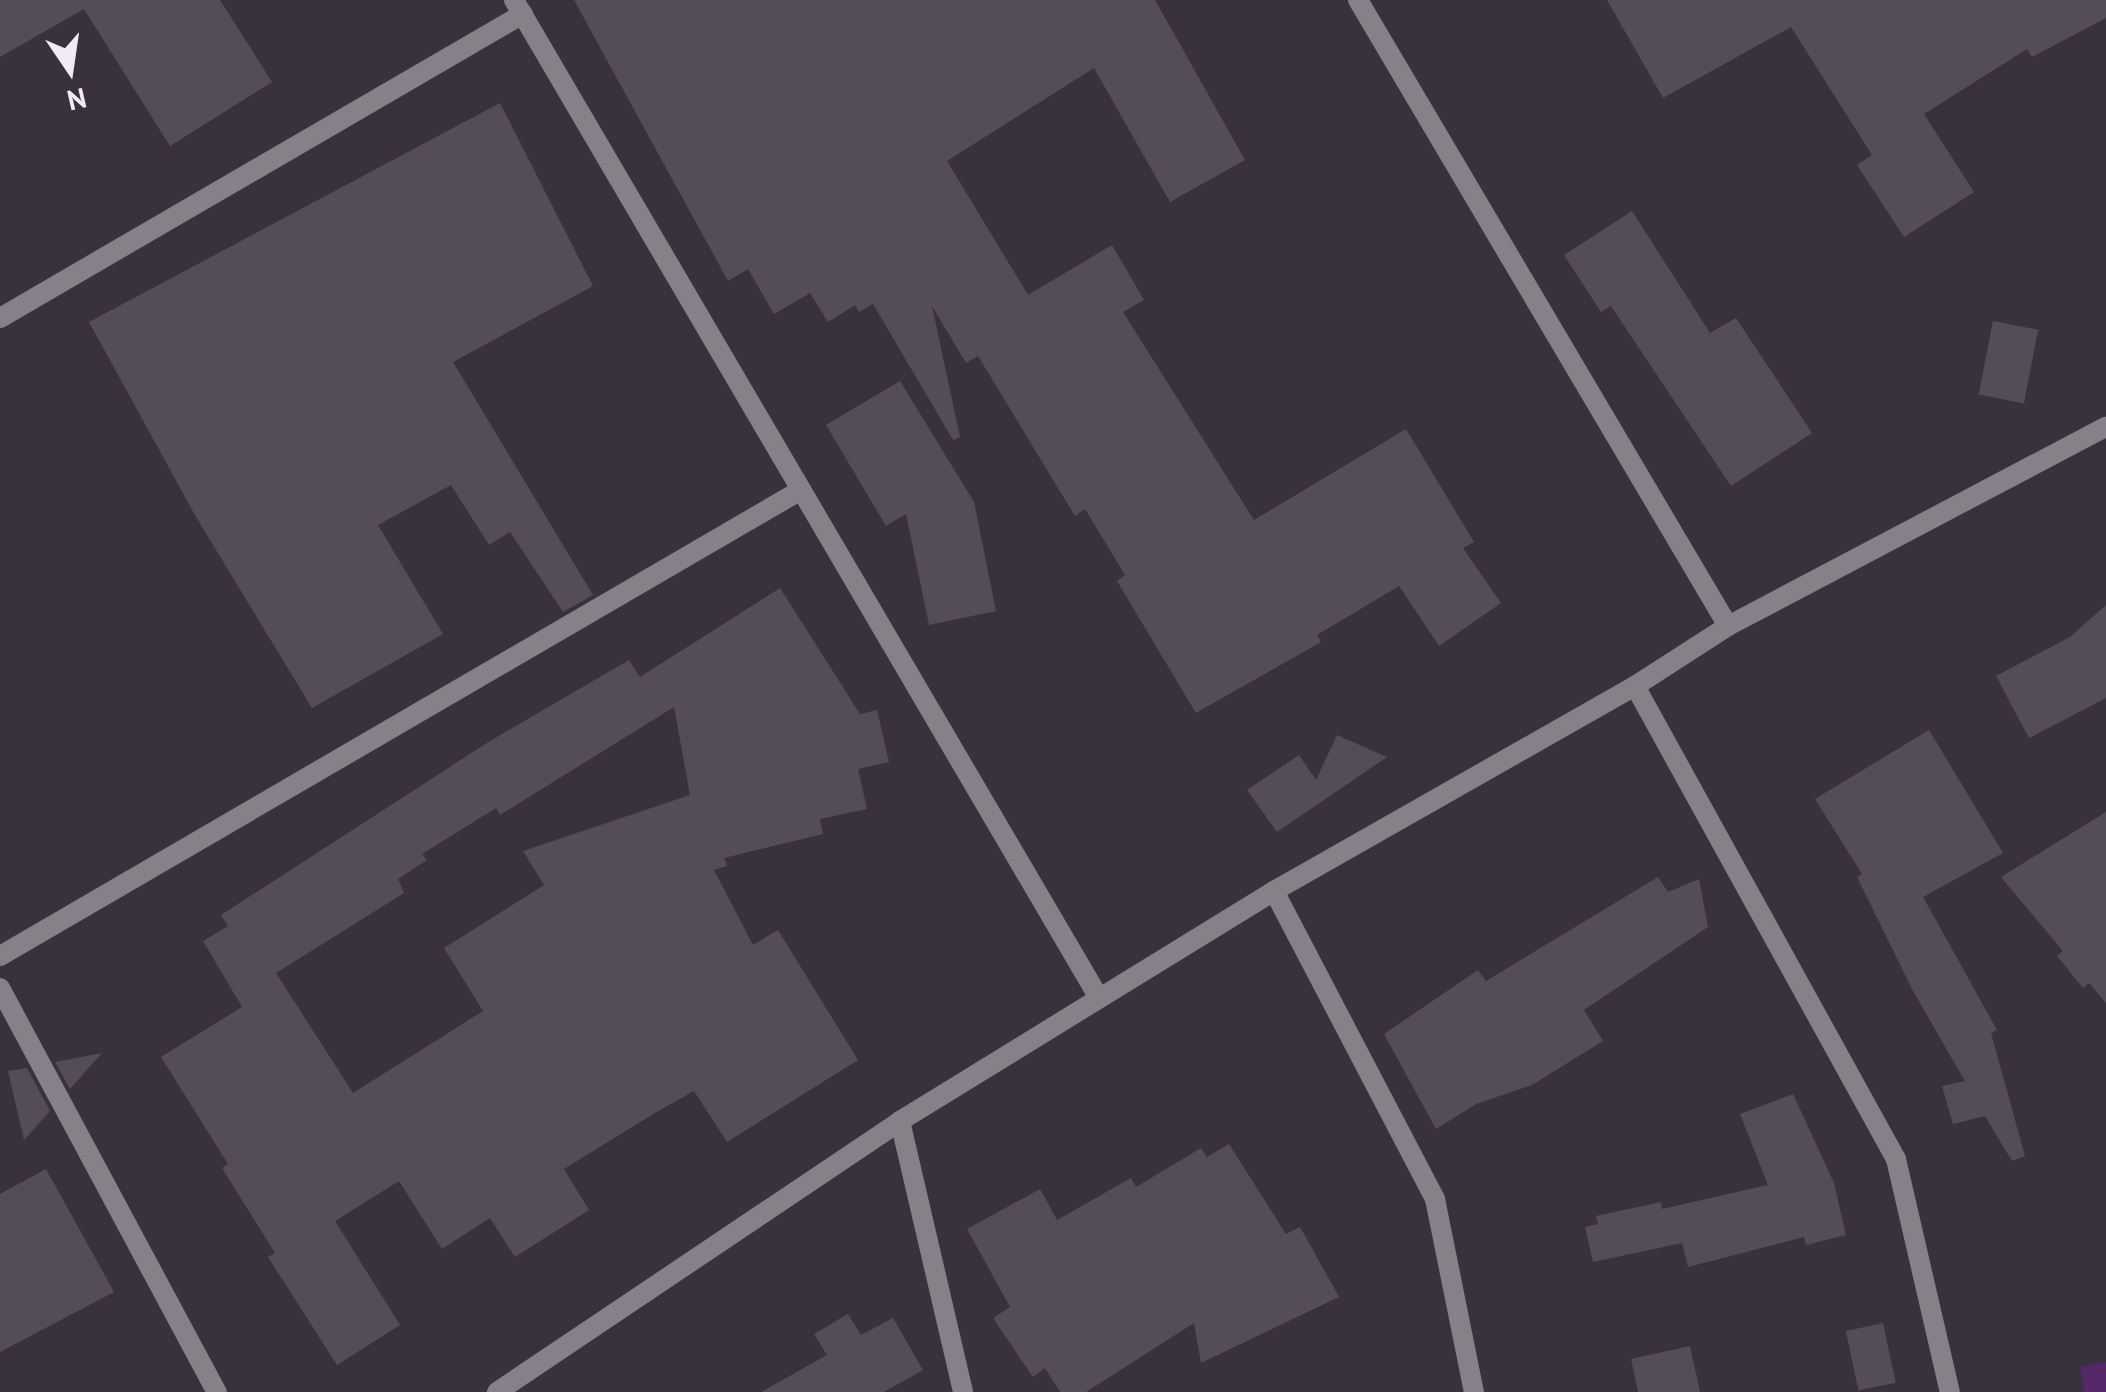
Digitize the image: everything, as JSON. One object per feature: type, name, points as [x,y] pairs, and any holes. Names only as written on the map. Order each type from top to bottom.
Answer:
[{"type":"street","points":[[1358,0],[1728,626]]},
{"type":"street","points":[[0,318],[518,7],[1099,998]]},
{"type":"street","points":[[500,1391],[900,1121],[1274,891],[1636,686],[1728,626],[2106,427]]},
{"type":"street","points":[[0,956],[802,490]]},
{"type":"street","points":[[1636,686],[1896,1160],[1950,1392]]},
{"type":"street","points":[[1274,891],[1434,1198],[1474,1392]]},
{"type":"street","points":[[0,988],[217,1392]]},
{"type":"street","points":[[900,1121],[963,1392]]},
{"type":"shaded area","points":[[2106,1362],[2106,1392],[2084,1392],[2080,1367]]},
{"type":"building","points":[[0,0],[220,0],[272,82],[170,146],[84,9],[0,57]]},
{"type":"building","points":[[574,0],[1155,0],[1245,160],[1170,202],[1094,68],[947,161],[1028,295],[1112,245],[1144,300],[1123,312],[1254,520],[1406,429],[1474,542],[1463,548],[1501,603],[1439,646],[1399,586],[1317,635],[1321,642],[1196,713],[1117,581],[1125,575],[1085,509],[1075,516],[978,356],[966,363],[932,306],[960,437],[953,440],[873,304],[859,312],[855,305],[828,322],[810,293],[774,314],[748,269],[728,281]]},
{"type":"building","points":[[1607,0],[2106,0],[2106,18],[2032,57],[2027,49],[1924,114],[1974,192],[1904,237],[1857,165],[1872,155],[1791,27],[1663,98]]},
{"type":"building","points":[[500,103],[593,286],[453,362],[593,595],[563,612],[510,532],[489,545],[451,485],[378,525],[443,634],[312,708],[196,517],[89,322]]},
{"type":"building","points":[[1632,211],[1710,333],[1736,318],[1812,433],[1731,486],[1611,306],[1601,312],[1564,255]]},
{"type":"building","points":[[1993,321],[2038,330],[2024,403],[1979,395]]},
{"type":"building","points":[[900,381],[974,502],[996,611],[929,625],[906,514],[886,526],[826,425]]},
{"type":"building","points":[[780,588],[860,714],[877,710],[889,762],[858,769],[867,809],[820,819],[823,834],[724,858],[727,866],[714,870],[753,945],[778,930],[858,1060],[727,1142],[694,1091],[655,1113],[564,1169],[589,1210],[515,1257],[490,1218],[442,1249],[399,1181],[335,1221],[400,1325],[337,1365],[268,1257],[275,1253],[222,1168],[228,1164],[161,1057],[242,1007],[203,941],[228,926],[221,915],[490,741],[629,660],[640,677]],"holes":[[[674,707],[690,795],[523,851],[544,885],[444,948],[483,1011],[353,1093],[276,973],[404,893],[398,879],[427,860],[422,854],[496,808],[500,815]]]},
{"type":"building","points":[[2106,605],[2106,698],[2029,738],[1996,676],[2070,637]]},
{"type":"building","points":[[1929,730],[2003,853],[1923,897],[1997,1030],[1991,1033],[2025,1156],[2012,1161],[1985,1116],[1953,1124],[1942,1086],[1965,1081],[1913,991],[1857,877],[1862,874],[1815,799]]},
{"type":"building","points":[[1337,735],[1387,757],[1277,832],[1247,790],[1299,755],[1316,780]]},
{"type":"building","points":[[2106,812],[2106,1003],[2089,983],[2083,988],[2057,956],[2063,951],[2001,877]]},
{"type":"building","points":[[1658,877],[1668,892],[1699,879],[1708,927],[1584,1010],[1603,1041],[1532,1085],[1476,1104],[1436,1129],[1384,1034],[1478,970],[1486,981]]},
{"type":"building","points":[[102,1053],[70,1089],[55,1062]]},
{"type":"building","points":[[27,1068],[50,1111],[24,1140],[8,1071]]},
{"type":"building","points":[[1793,1094],[1834,1183],[1846,1235],[1806,1245],[1804,1237],[1688,1267],[1682,1243],[1593,1262],[1585,1227],[1598,1224],[1596,1216],[1661,1202],[1662,1209],[1768,1185],[1740,1114]]},
{"type":"building","points":[[1229,1144],[1286,1234],[1300,1227],[1339,1297],[1201,1363],[1194,1323],[1086,1392],[1060,1392],[1045,1368],[1033,1377],[993,1318],[1010,1307],[967,1229],[1040,1189],[1057,1220],[1131,1178],[1136,1187],[1201,1148],[1207,1157]]},
{"type":"building","points":[[46,1169],[114,1292],[0,1352],[0,1194]]},
{"type":"building","points":[[848,1314],[861,1335],[893,1318],[923,1370],[884,1392],[761,1392],[827,1355],[814,1334]]},
{"type":"building","points":[[1883,1323],[1896,1383],[1859,1391],[1846,1331]]},
{"type":"building","points":[[1690,1346],[1700,1392],[1638,1392],[1631,1359]]}]
